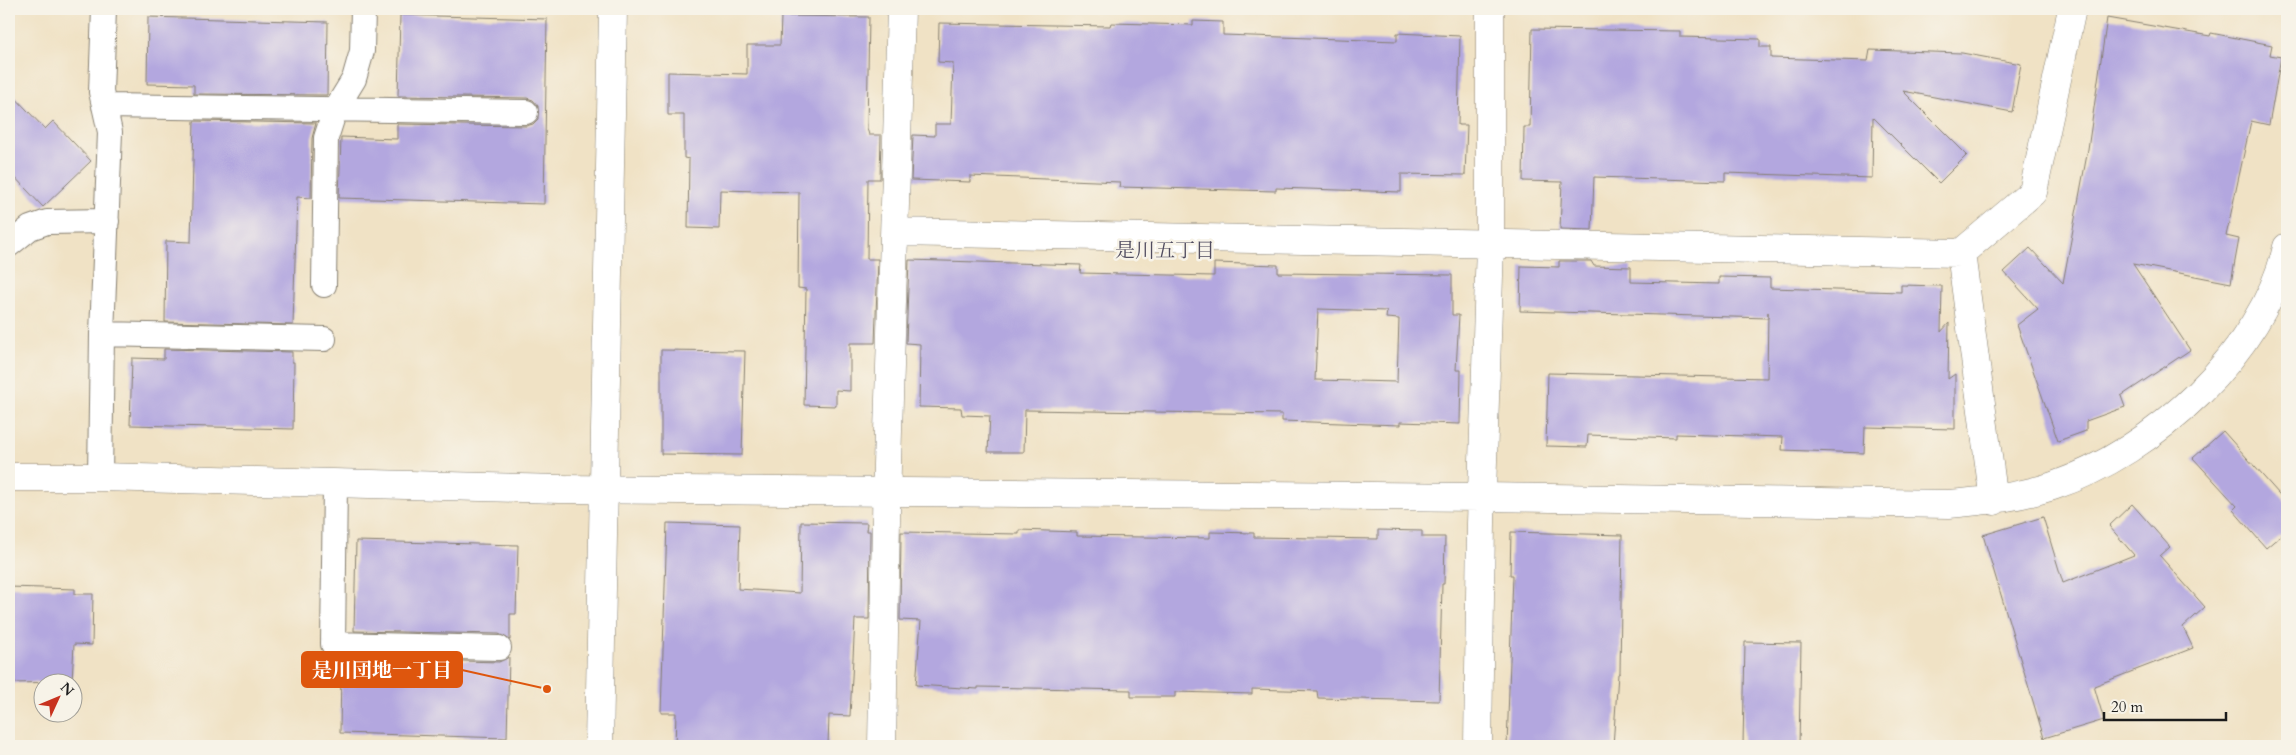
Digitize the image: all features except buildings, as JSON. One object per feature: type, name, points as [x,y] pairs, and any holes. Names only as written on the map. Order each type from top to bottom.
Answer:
[{"type":"street","points":[[599,746],[613,9]]},
{"type":"street","points":[[882,746],[887,490],[901,9]]},
{"type":"street","points":[[1478,746],[1482,497],[1490,245],[1490,9]]},
{"type":"street","points":[[895,232],[1961,253],[2033,192],[2072,9]]},
{"type":"street","points":[[9,477],[100,477],[603,489],[887,490],[1948,504],[1994,501],[2054,485],[2100,465],[2149,434],[2200,393],[2234,355],[2264,310],[2282,272],[2287,247]]},
{"type":"street","points":[[1961,253],[1994,501]]},
{"type":"lane","points":[[100,477],[102,334],[108,221],[110,132],[101,92],[104,9]]},
{"type":"lane","points":[[324,285],[326,138],[335,110],[354,79],[362,51],[363,9]]},
{"type":"lane","points":[[104,106],[526,112]]},
{"type":"lane","points":[[9,245],[30,228],[47,222],[108,221]]},
{"type":"lane","points":[[102,334],[324,339]]},
{"type":"lane","points":[[335,484],[333,644],[499,648]]},
{"type":"place","name":"是川団地一丁目","points":[[547,689]]},
{"type":"district","name":"是川五丁目","points":[[1165,250]]}]
